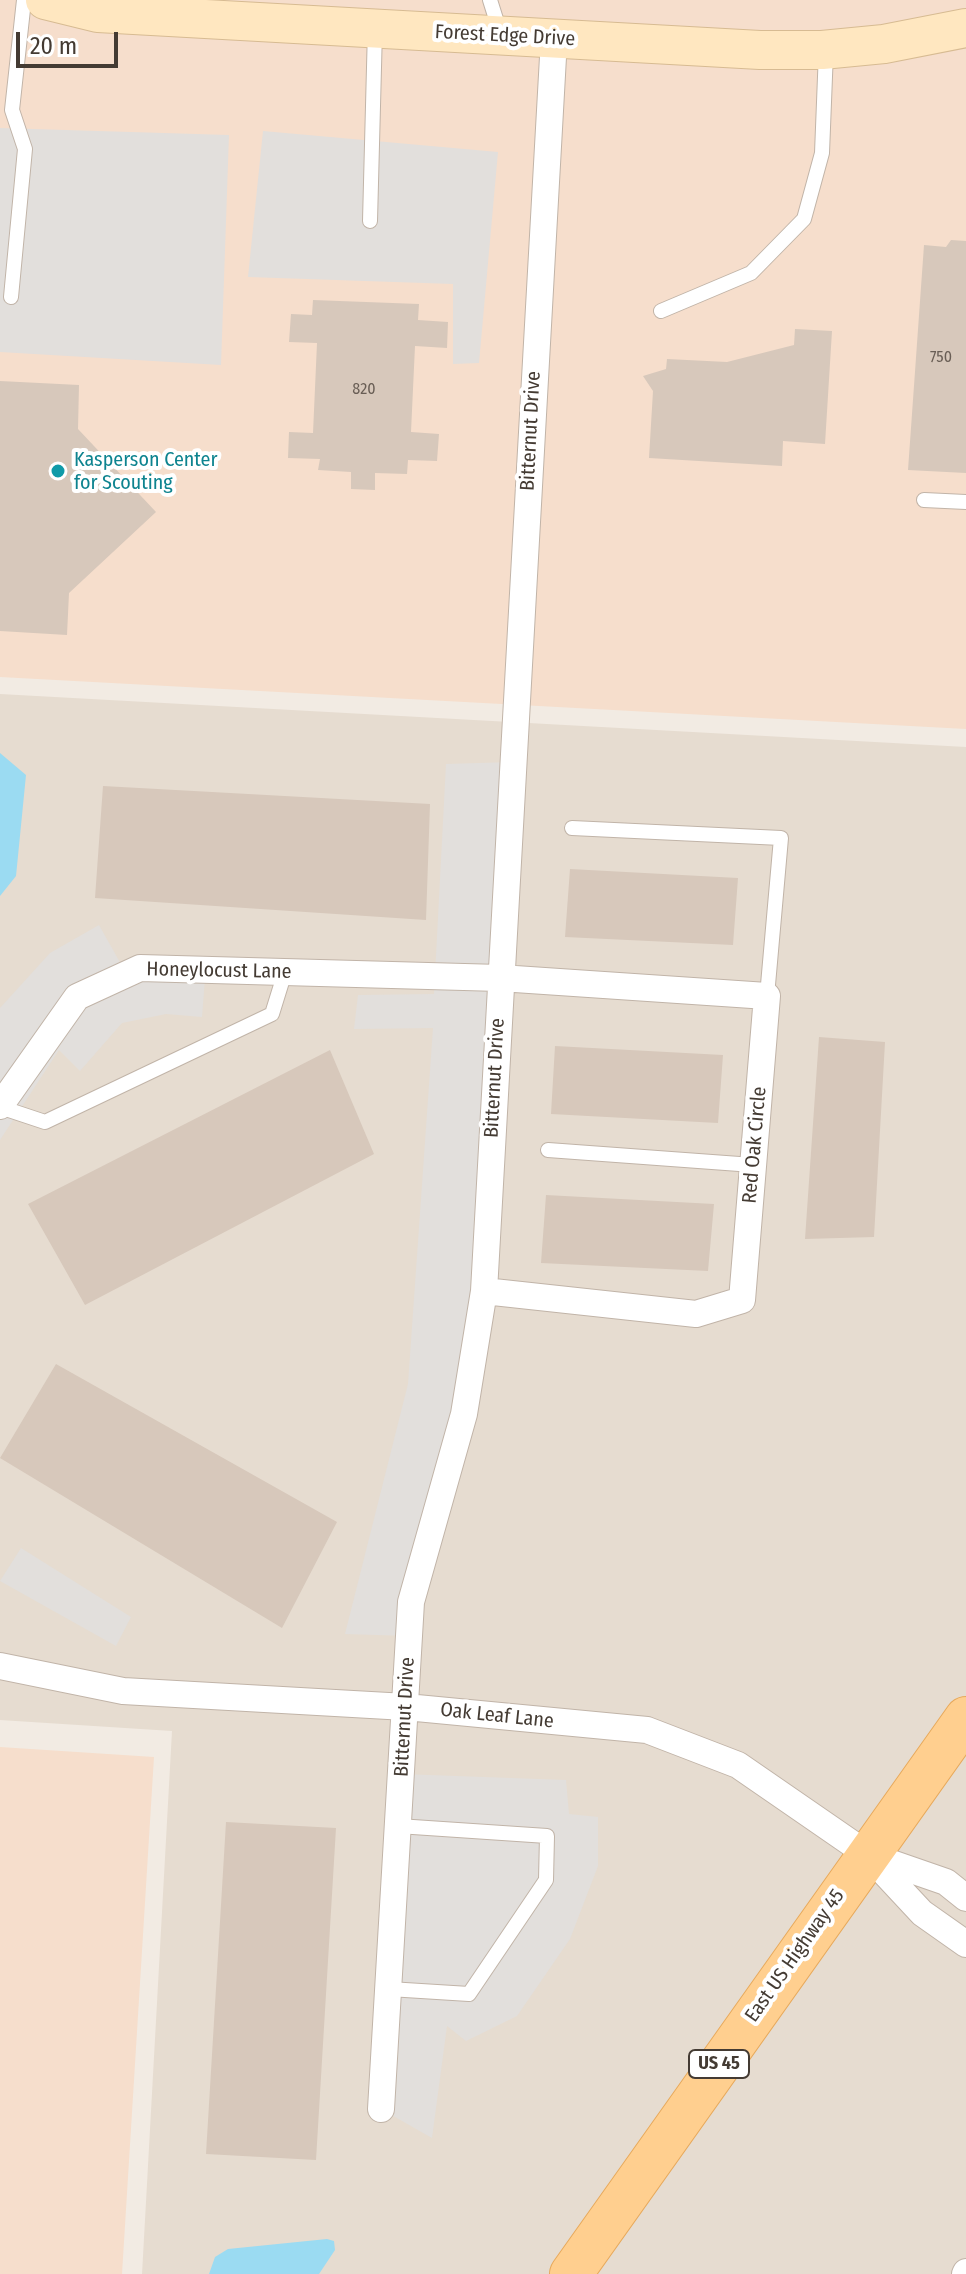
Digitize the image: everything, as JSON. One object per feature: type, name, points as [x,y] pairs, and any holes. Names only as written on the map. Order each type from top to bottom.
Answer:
[{"type":"main road","name":"East US Highway 45","points":[[571,2274],[966,1718]]},
{"type":"street","name":"Forest Edge Drive","points":[[45,0],[98,13],[760,50],[826,50],[962,35]]},
{"type":"street","name":"Bitternut Drive","points":[[381,2109],[411,1602],[464,1414],[484,1291],[554,39]]},
{"type":"street","name":"Honeylocust Lane","points":[[0,1106],[77,997],[140,968],[500,978]]},
{"type":"street","points":[[500,978],[767,996]]},
{"type":"street","name":"Red Oak Circle","points":[[484,1291],[696,1314],[742,1300],[767,996]]},
{"type":"street","name":"Oak Leaf Lane","points":[[0,1666],[123,1691],[406,1707],[647,1730],[738,1765],[867,1854]]},
{"type":"street","points":[[867,1854],[946,1882],[966,1898]]},
{"type":"street","points":[[867,1854],[922,1913],[966,1944]]},
{"type":"lane","points":[[11,297],[25,149],[12,110],[24,0]]},
{"type":"lane","points":[[490,0],[501,36]]},
{"type":"lane","points":[[370,221],[375,29]]},
{"type":"lane","points":[[661,311],[751,273],[804,219],[822,153],[826,50]]},
{"type":"lane","points":[[924,500],[966,502]]},
{"type":"lane","points":[[572,828],[781,838],[767,996]]},
{"type":"lane","points":[[0,1106],[45,1122],[272,1014],[285,972]]},
{"type":"lane","points":[[548,1150],[753,1165]]},
{"type":"lane","points":[[389,1989],[469,1994],[546,1880],[547,1836],[398,1826]]},
{"type":"shaded area","points":[[0,0],[966,0],[966,729],[0,677]]},
{"type":"shaded area","points":[[0,128],[229,135],[221,365],[0,352]]},
{"type":"shaded area","points":[[263,131],[498,152],[479,363],[453,364],[453,284],[248,277]]},
{"type":"shaded area","points":[[0,694],[966,747],[966,2274],[142,2274],[172,1731],[0,1720]]},
{"type":"shaded area","points":[[512,762],[486,1255],[409,1636],[345,1634],[408,1384],[433,1028],[354,1029],[358,995],[434,994],[446,764]]},
{"type":"shaded area","points":[[99,925],[131,982],[205,978],[202,1017],[166,1014],[122,1023],[80,1071],[59,1050],[0,1140],[0,1008],[50,953]]},
{"type":"shaded area","points":[[21,1548],[131,1617],[116,1646],[0,1581]]},
{"type":"shaded area","points":[[0,1747],[154,1757],[122,2274],[0,2274]]},
{"type":"shaded area","points":[[401,1774],[566,1780],[569,1814],[598,1817],[598,1866],[570,1939],[517,2016],[466,2041],[447,2026],[432,2138],[381,2109]]},
{"type":"water","points":[[0,753],[26,775],[16,876],[0,896]]},
{"type":"water","points":[[327,2239],[334,2241],[335,2250],[319,2274],[209,2274],[215,2257],[228,2249]]},
{"type":"building","points":[[951,240],[966,241],[966,473],[908,470],[924,245],[946,247]]},
{"type":"building","points":[[313,300],[419,304],[418,320],[448,322],[447,348],[415,346],[411,432],[439,434],[437,461],[408,460],[407,474],[375,473],[375,490],[351,489],[351,472],[318,470],[320,459],[288,458],[289,432],[313,433],[317,343],[289,342],[291,314],[312,315]]},
{"type":"building","points":[[795,329],[832,331],[825,444],[783,441],[782,466],[649,458],[653,391],[643,376],[666,369],[667,359],[727,362],[794,345]]},
{"type":"building","name":"Kasperson Center for Scouting","points":[[0,381],[79,385],[78,429],[156,512],[69,593],[67,635],[0,631]]},
{"type":"building","points":[[103,786],[430,804],[426,920],[95,898]]},
{"type":"building","points":[[570,869],[738,878],[733,945],[565,937]]},
{"type":"building","points":[[819,1037],[885,1042],[874,1237],[805,1239]]},
{"type":"building","points":[[555,1046],[723,1055],[718,1123],[551,1114]]},
{"type":"building","points":[[330,1050],[374,1154],[85,1305],[28,1204]]},
{"type":"building","points":[[546,1195],[714,1204],[708,1271],[541,1263]]},
{"type":"building","points":[[56,1364],[337,1522],[282,1628],[0,1458]]},
{"type":"building","points":[[226,1822],[336,1828],[316,2160],[206,2154]]},
{"type":"place","name":"Kasperson Center for Scouting","points":[[58,471]]}]
